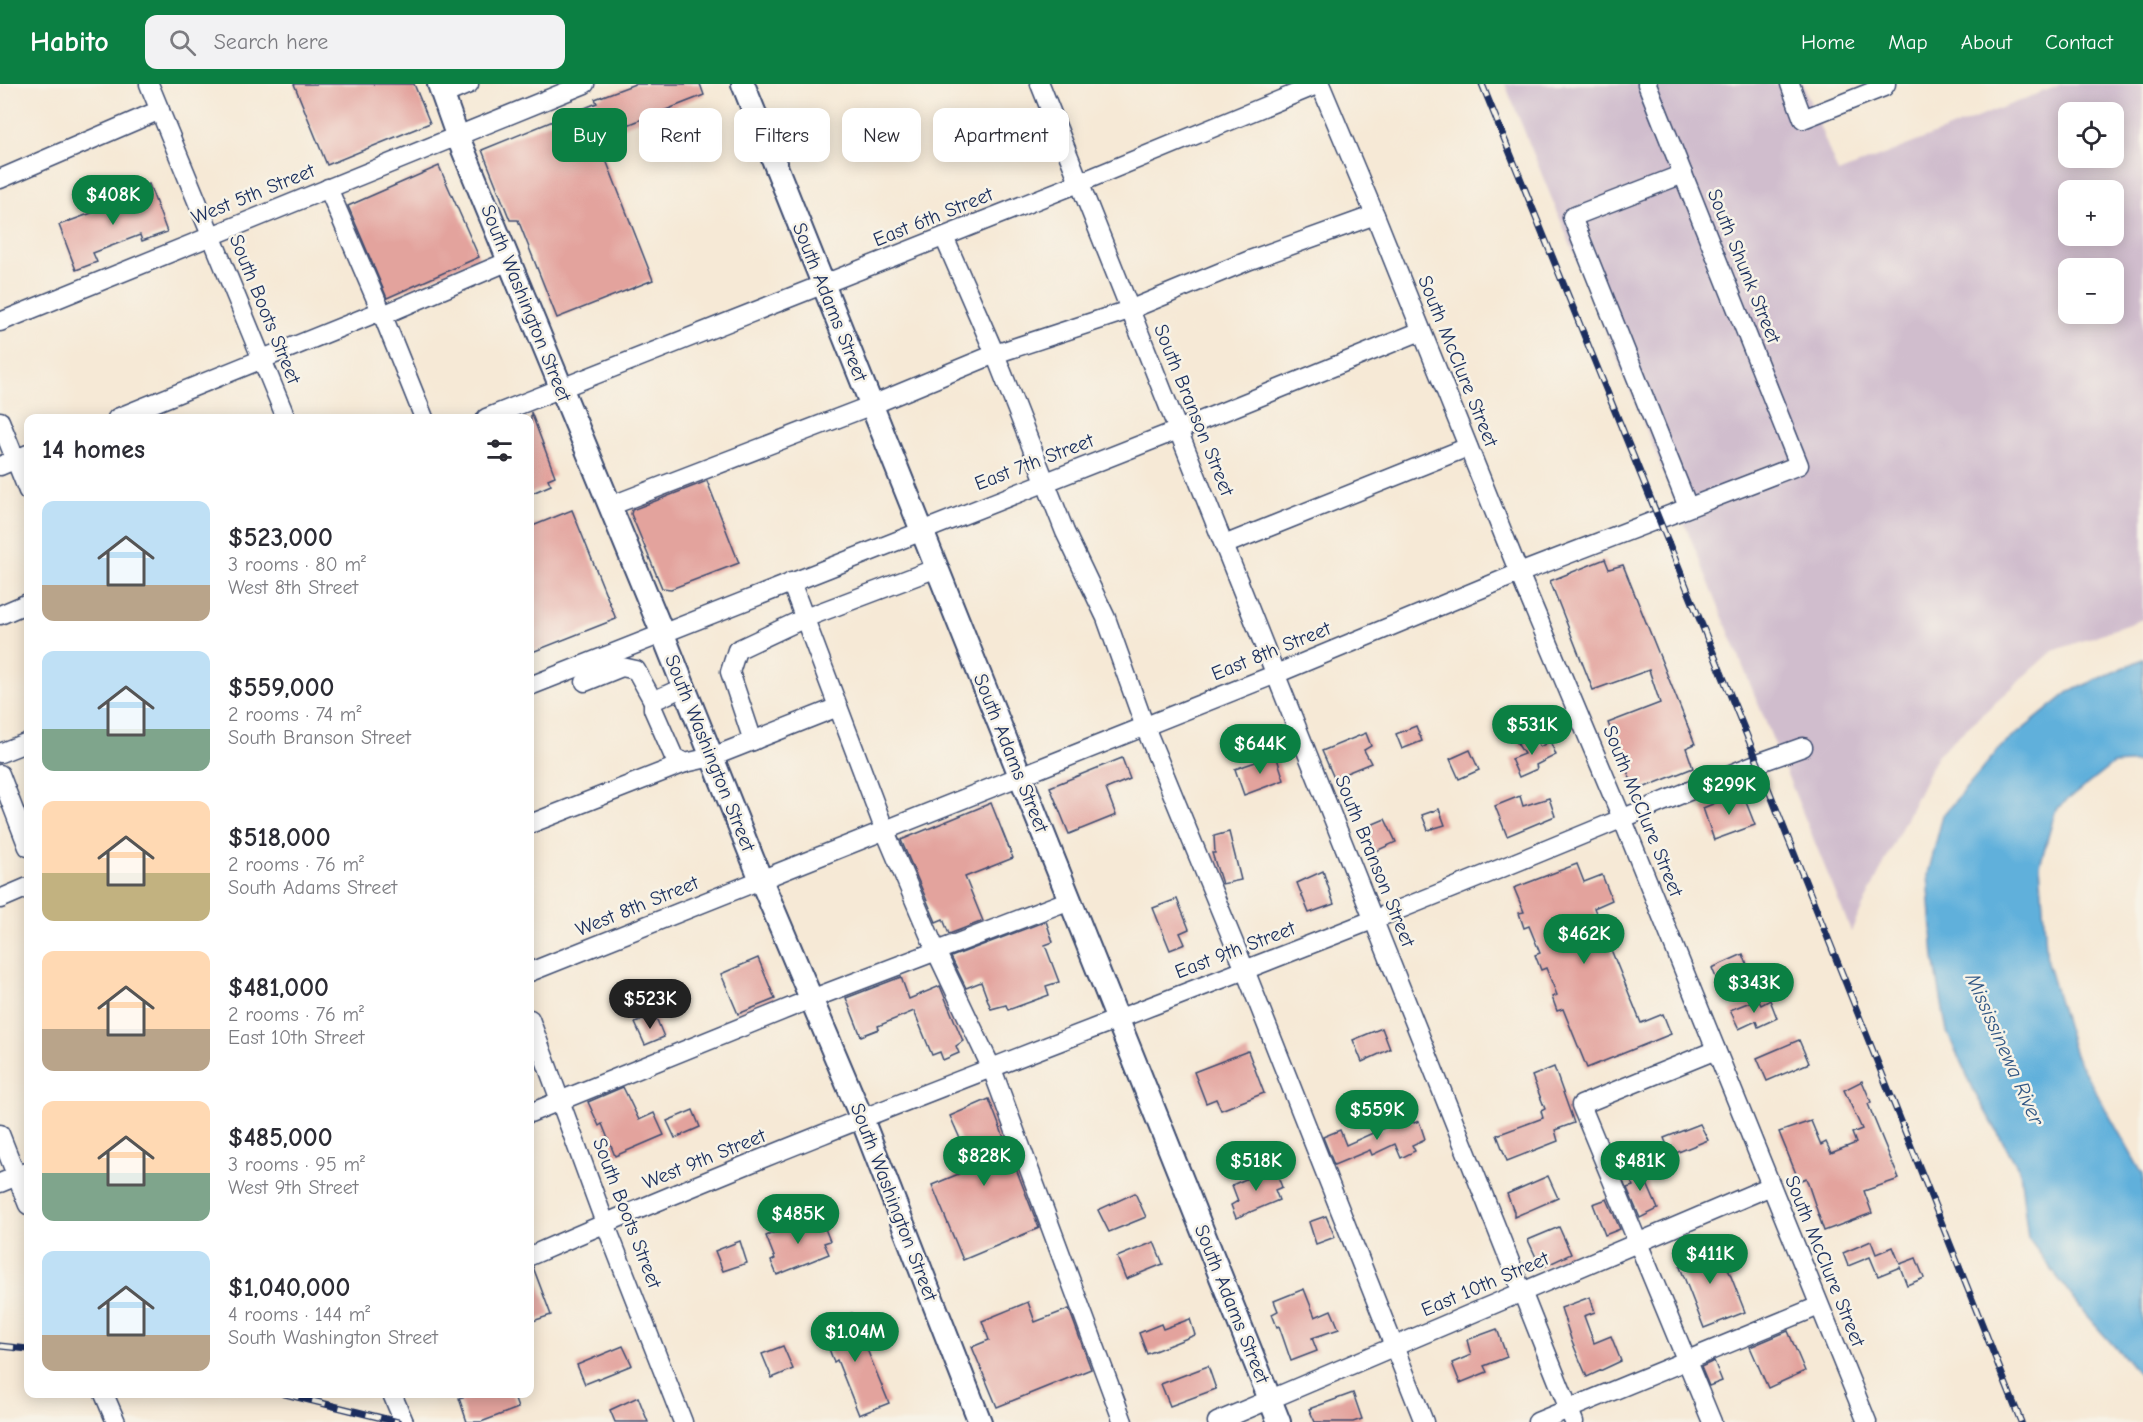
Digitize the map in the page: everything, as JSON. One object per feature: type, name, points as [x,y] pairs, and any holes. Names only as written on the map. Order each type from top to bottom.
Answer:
[{"type":"main road","name":"South Adams Street","points":[[743,84],[1279,1422]]},
{"type":"main road","name":"South Washington Street","points":[[441,90],[457,135],[662,632],[761,880],[862,1119],[980,1422]]},
{"type":"street","name":"South Boots Street","points":[[149,84],[284,414]]},
{"type":"street","points":[[441,90],[469,84]]},
{"type":"street","name":"West 5th Street","points":[[0,321],[585,84]]},
{"type":"street","name":"South Branson Street","points":[[1040,84],[1571,1415]]},
{"type":"street","name":"East 6th Street","points":[[496,414],[1079,183],[1320,84]]},
{"type":"street","name":"South McClure Street","points":[[1320,84],[1376,215],[1519,573],[1622,818],[1867,1422]]},
{"type":"street","name":"South Shunk Street","points":[[1647,84],[1799,465]]},
{"type":"street","points":[[1790,84],[1803,119],[1884,87],[1886,84]]},
{"type":"street","points":[[0,178],[160,110]]},
{"type":"street","points":[[1683,174],[1572,217],[1688,507]]},
{"type":"street","points":[[328,188],[422,414]]},
{"type":"street","points":[[610,506],[872,405],[995,354],[1129,310],[1250,260],[1376,215]]},
{"type":"street","points":[[944,237],[995,354],[1065,532],[1106,618],[1145,727],[1245,970],[1424,1422]]},
{"type":"street","points":[[127,414],[509,261]]},
{"type":"street","name":"East 7th Street","points":[[534,684],[1178,430],[1421,331]]},
{"type":"street","points":[[0,421],[24,481]]},
{"type":"street","points":[[1224,545],[1468,447]]},
{"type":"street","name":"East 8th Street","points":[[761,880],[1276,674],[1519,573],[1799,465]]},
{"type":"street","points":[[753,741],[730,672],[737,650],[804,618],[937,568]]},
{"type":"street","points":[[791,582],[885,831],[936,951],[992,1069],[1123,1422]]},
{"type":"street","points":[[0,615],[24,605]]},
{"type":"street","points":[[585,682],[622,667],[636,670],[653,701],[653,710],[674,757],[685,763]]},
{"type":"street","points":[[653,701],[684,687]]},
{"type":"street","points":[[534,822],[685,763],[712,757],[838,707]]},
{"type":"street","points":[[0,753],[24,744]]},
{"type":"street","name":"East 9th Street","points":[[862,1119],[1374,920],[1758,763],[1803,747]]},
{"type":"street","points":[[0,774],[24,837]]},
{"type":"street","name":"West 8th Street","points":[[534,970],[761,880]]},
{"type":"street","points":[[0,899],[24,889]]},
{"type":"street","points":[[534,1111],[811,999],[1071,900]]},
{"type":"street","name":"South Boots Street","points":[[534,1030],[605,1223],[683,1422]]},
{"type":"street","points":[[1712,1422],[1581,1105],[1716,1050]]},
{"type":"street","name":"West 9th Street","points":[[534,1254],[605,1223],[862,1119]]},
{"type":"street","points":[[0,1134],[24,1196]]},
{"type":"street","name":"East 10th Street","points":[[1217,1422],[1770,1186]]},
{"type":"street","points":[[1537,1422],[1571,1415],[1687,1360],[1820,1306]]},
{"type":"street","points":[[106,1398],[116,1422]]},
{"type":"street","points":[[394,1398],[404,1422]]},
{"type":"shaded area","points":[[1505,84],[1803,84],[1838,173],[2062,84],[2143,84],[2143,619],[2053,651],[1937,755],[1851,931]]},
{"type":"water","name":"Mississinewa River","points":[[2143,659],[2143,762],[2113,764],[2056,809],[2040,865],[2047,962],[2075,1055],[2143,1175],[2143,1378],[2086,1315],[2028,1238],[2020,1171],[1977,1097],[1947,1032],[1934,958],[1928,874],[1943,815],[2001,747],[2069,692]]},
{"type":"building","points":[[294,84],[414,84],[430,123],[327,165]]},
{"type":"building","points":[[635,84],[700,84],[704,95],[671,108],[639,108],[639,121],[627,125],[627,108],[585,108],[597,103],[595,99]]},
{"type":"building","points":[[552,121],[552,162],[607,162],[653,280],[557,318],[518,220],[510,220],[482,150]]},
{"type":"building","points":[[439,166],[479,257],[387,298],[348,206]]},
{"type":"building","points":[[149,184],[167,232],[142,241],[140,235],[93,253],[97,262],[76,270],[59,225],[124,201],[121,195]]},
{"type":"building","points":[[534,420],[555,476],[548,479],[551,485],[534,492]]},
{"type":"building","points":[[707,481],[739,563],[671,589],[662,588],[631,514],[632,510]]},
{"type":"building","points":[[572,510],[616,619],[534,651],[534,525]]},
{"type":"building","points":[[1605,559],[1609,569],[1623,565],[1695,744],[1686,748],[1693,768],[1635,791],[1608,723],[1660,703],[1649,670],[1593,690],[1550,581]]},
{"type":"building","points":[[1416,726],[1422,741],[1402,749],[1396,734]]},
{"type":"building","points":[[1366,733],[1371,746],[1364,750],[1371,763],[1334,778],[1322,751]]},
{"type":"building","points":[[1534,736],[1540,747],[1550,741],[1556,755],[1536,765],[1537,769],[1519,777],[1511,759],[1524,754],[1517,743]]},
{"type":"building","points":[[1470,750],[1479,770],[1459,779],[1450,759]]},
{"type":"building","points":[[1276,755],[1284,780],[1244,795],[1235,769]]},
{"type":"building","points":[[1122,758],[1130,779],[1106,789],[1116,815],[1069,834],[1050,787]]},
{"type":"building","points":[[1742,792],[1755,825],[1714,840],[1703,808]]},
{"type":"building","points":[[1520,796],[1523,806],[1549,798],[1555,816],[1507,836],[1495,806]]},
{"type":"building","points":[[991,803],[1013,858],[965,877],[983,921],[949,934],[943,919],[936,922],[901,840]]},
{"type":"building","points":[[1439,809],[1445,825],[1428,830],[1422,815]]},
{"type":"building","points":[[1385,819],[1396,842],[1374,852],[1364,828]]},
{"type":"building","points":[[1229,832],[1241,880],[1222,884],[1212,853],[1215,853],[1214,836]]},
{"type":"building","points":[[1577,864],[1584,882],[1602,875],[1612,900],[1594,908],[1641,1023],[1663,1014],[1671,1034],[1587,1068],[1563,1009],[1557,1011],[1552,997],[1557,995],[1546,968],[1541,970],[1535,955],[1540,953],[1529,926],[1524,928],[1519,913],[1524,912],[1514,888]]},
{"type":"building","points":[[1323,871],[1334,904],[1309,913],[1297,883]]},
{"type":"building","points":[[1177,899],[1189,929],[1180,933],[1185,944],[1170,950],[1153,908]]},
{"type":"building","points":[[1046,921],[1053,942],[1045,945],[1059,982],[1046,986],[1049,995],[1008,1010],[1006,1005],[991,1009],[981,982],[966,988],[951,957]]},
{"type":"building","points":[[1743,954],[1750,972],[1719,985],[1712,968]]},
{"type":"building","points":[[758,958],[775,999],[738,1014],[721,974]]},
{"type":"building","points":[[901,977],[909,999],[940,986],[963,1041],[956,1046],[959,1053],[943,1060],[940,1052],[932,1055],[914,1011],[861,1036],[846,998]]},
{"type":"building","points":[[1758,999],[1761,1005],[1770,1000],[1777,1018],[1758,1027],[1756,1021],[1739,1029],[1730,1010]]},
{"type":"building","points":[[655,1015],[664,1037],[645,1045],[635,1023]]},
{"type":"building","points":[[1382,1028],[1390,1049],[1362,1062],[1353,1040]]},
{"type":"building","points":[[1799,1040],[1809,1063],[1767,1081],[1757,1058]]},
{"type":"building","points":[[1248,1051],[1264,1093],[1221,1110],[1216,1099],[1206,1103],[1194,1072]]},
{"type":"building","points":[[1554,1067],[1574,1123],[1555,1130],[1558,1141],[1507,1161],[1497,1135],[1543,1118],[1541,1111],[1545,1109],[1532,1076]]},
{"type":"building","points":[[1862,1081],[1871,1102],[1868,1104],[1899,1179],[1864,1191],[1872,1213],[1824,1231],[1806,1178],[1799,1181],[1779,1132],[1811,1121],[1821,1145],[1826,1142],[1831,1153],[1856,1143],[1852,1133],[1862,1129],[1844,1090]]},
{"type":"building","points":[[623,1087],[639,1120],[654,1113],[664,1135],[615,1156],[602,1124],[599,1126],[588,1102]]},
{"type":"building","points":[[989,1099],[1039,1228],[963,1260],[932,1185],[973,1168],[950,1116]]},
{"type":"building","points":[[693,1110],[700,1127],[675,1138],[667,1121]]},
{"type":"building","points":[[1411,1116],[1414,1123],[1419,1121],[1425,1139],[1412,1145],[1415,1151],[1401,1158],[1395,1144],[1372,1155],[1370,1150],[1334,1165],[1323,1137],[1340,1130],[1346,1145]]},
{"type":"building","points":[[1700,1124],[1708,1140],[1671,1155],[1664,1138]]},
{"type":"building","points":[[1638,1163],[1658,1209],[1640,1218],[1627,1188],[1633,1186],[1625,1168]]},
{"type":"building","points":[[1274,1167],[1282,1187],[1275,1190],[1279,1200],[1236,1218],[1231,1205],[1238,1201],[1232,1185]]},
{"type":"building","points":[[1548,1176],[1558,1198],[1514,1217],[1507,1194]]},
{"type":"building","points":[[1135,1193],[1146,1217],[1109,1232],[1098,1210]]},
{"type":"building","points":[[1607,1199],[1620,1229],[1605,1235],[1593,1204]]},
{"type":"building","points":[[814,1216],[819,1229],[824,1226],[830,1241],[824,1243],[829,1254],[777,1275],[771,1261],[775,1259],[766,1236]]},
{"type":"building","points":[[1326,1216],[1335,1237],[1316,1244],[1309,1222]]},
{"type":"building","points":[[1559,1227],[1571,1254],[1541,1268],[1528,1240]]},
{"type":"building","points":[[1697,1238],[1706,1257],[1721,1251],[1745,1312],[1704,1328],[1680,1267],[1687,1264],[1680,1247]]},
{"type":"building","points":[[740,1241],[747,1263],[723,1271],[715,1251]]},
{"type":"building","points":[[1871,1241],[1876,1254],[1893,1247],[1900,1264],[1916,1258],[1924,1278],[1907,1285],[1900,1267],[1878,1276],[1870,1257],[1848,1266],[1843,1253]]},
{"type":"building","points":[[1154,1242],[1163,1264],[1126,1279],[1117,1257]]},
{"type":"building","points":[[534,1270],[551,1315],[534,1321]]},
{"type":"building","points":[[1304,1289],[1315,1317],[1331,1310],[1339,1329],[1312,1338],[1317,1351],[1291,1361],[1279,1326],[1277,1327],[1272,1314],[1278,1311],[1274,1301]]},
{"type":"building","points":[[1590,1297],[1595,1312],[1584,1316],[1594,1343],[1611,1336],[1621,1361],[1587,1377],[1561,1308]]},
{"type":"building","points":[[1028,1302],[1035,1322],[1069,1309],[1091,1369],[997,1407],[972,1347],[989,1340],[982,1321]]},
{"type":"building","points":[[852,1313],[889,1403],[859,1415],[837,1360],[834,1362],[820,1325]]},
{"type":"building","points":[[1190,1319],[1195,1335],[1147,1354],[1139,1333],[1161,1324],[1163,1329]]},
{"type":"building","points":[[1497,1329],[1507,1357],[1484,1366],[1487,1372],[1460,1383],[1452,1363],[1471,1355],[1467,1340]]},
{"type":"building","points":[[1788,1331],[1805,1371],[1768,1388],[1750,1347]]},
{"type":"building","points":[[623,1346],[632,1365],[585,1384],[577,1365]]},
{"type":"building","points":[[783,1346],[793,1369],[772,1378],[762,1354]]},
{"type":"building","points":[[1714,1361],[1722,1381],[1709,1386],[1701,1367]]},
{"type":"building","points":[[1208,1366],[1216,1389],[1170,1406],[1161,1384]]},
{"type":"building","points":[[1353,1393],[1362,1419],[1353,1422],[1315,1422],[1309,1409]]},
{"type":"building","points":[[638,1397],[648,1422],[615,1422],[610,1410]]},
{"type":"building","points":[[459,1398],[514,1398],[518,1408],[481,1422],[467,1422]]},
{"type":"railway","points":[[1482,84],[1758,763],[2021,1422]]},
{"type":"railway","points":[[0,1346],[24,1349]]},
{"type":"railway","points":[[301,1398],[398,1422]]}]
